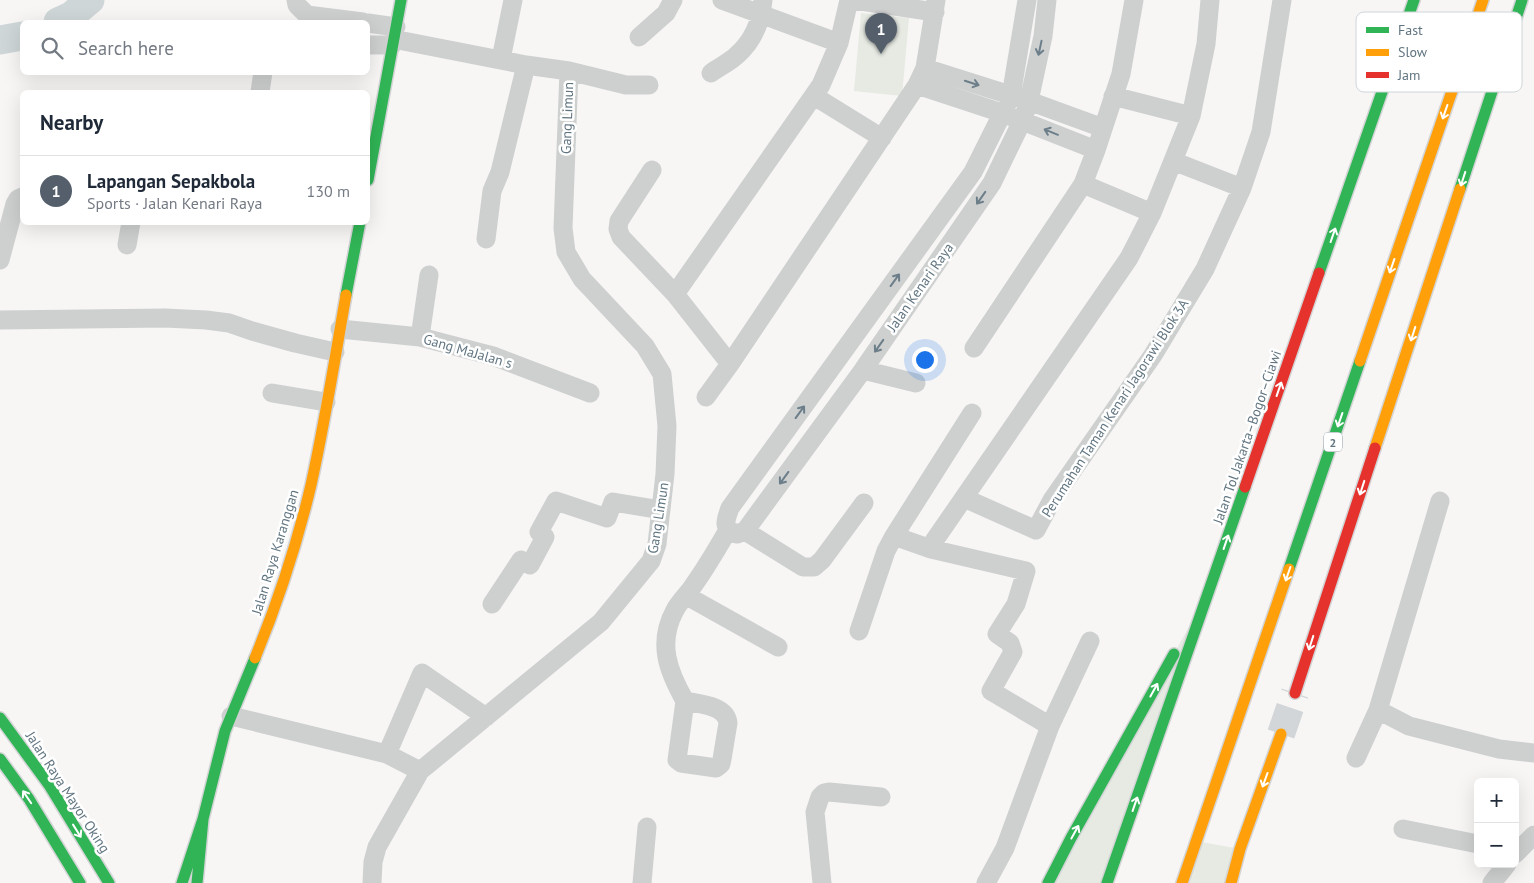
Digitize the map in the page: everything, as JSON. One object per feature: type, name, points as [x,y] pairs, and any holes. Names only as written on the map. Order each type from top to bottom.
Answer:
[{"type":"main road","points":[[370,169],[401,0]]},
{"type":"main road","name":"Jalan Tol Jakarta–Bogor–Ciawi","points":[[1410,12],[1414,0]]},
{"type":"main road","name":"2","points":[[1479,12],[1483,0]]},
{"type":"main road","points":[[1518,12],[1522,0]]},
{"type":"main road","name":"Jalan Tol Jakarta–Bogor–Ciawi","points":[[1108,883],[1382,92]]},
{"type":"main road","name":"2","points":[[1182,883],[1452,92]]},
{"type":"main road","points":[[1295,693],[1492,92]]},
{"type":"main road","name":"Jalan Raya Karanggan","points":[[197,883],[203,819],[224,731],[269,624],[294,548],[311,485],[359,225]]},
{"type":"main road","points":[[1048,883],[1071,838],[1210,588]]},
{"type":"main road","name":"Jalan Raya Mayor Oking","points":[[0,718],[49,785],[109,883]]},
{"type":"main road","points":[[1231,883],[1240,849],[1281,734]]},
{"type":"main road","points":[[0,759],[29,800],[80,883]]},
{"type":"main road","points":[[182,883],[203,819]]},
{"type":"street","points":[[296,0],[297,5],[307,15],[347,20]]},
{"type":"street","points":[[500,59],[513,0]]},
{"type":"street","points":[[638,37],[666,13],[673,0]]},
{"type":"street","points":[[722,0],[762,7],[839,43]]},
{"type":"street","points":[[675,294],[821,85],[839,43],[849,0]]},
{"type":"street","points":[[706,397],[882,138],[917,85],[925,68],[935,6],[854,0]]},
{"type":"street","name":"Jalan Kenari Raya","points":[[737,531],[725,526],[724,521],[730,508],[973,172],[1011,96],[1027,0]]},
{"type":"street","name":"Jalan Kenari Raya","points":[[685,701],[673,680],[665,653],[667,630],[675,610],[863,370],[992,183],[1022,121],[1029,101],[1043,36],[1047,0]]},
{"type":"street","points":[[974,348],[1084,184],[1121,74],[1134,0]]},
{"type":"street","points":[[932,544],[1129,258],[1152,213],[1191,116],[1206,44],[1210,0]]},
{"type":"street","points":[[1173,160],[1242,188],[1261,132],[1282,0]]},
{"type":"street","points":[[711,73],[737,56],[755,32],[762,7]]},
{"type":"street","points":[[370,24],[394,37],[626,84],[649,84]]},
{"type":"street","points":[[370,44],[394,37]]},
{"type":"street","points":[[486,239],[492,191],[500,172],[526,65]]},
{"type":"street","points":[[925,68],[1029,101],[1103,128]]},
{"type":"street","name":"Gang Limun","points":[[374,883],[372,862],[377,847],[420,770],[601,622],[651,561],[657,544],[665,474],[667,426],[662,374],[645,346],[582,279],[566,252],[563,228],[569,71]]},
{"type":"street","points":[[260,90],[263,75]]},
{"type":"street","points":[[917,85],[1002,113],[1096,150]]},
{"type":"street","points":[[814,96],[882,138]]},
{"type":"street","points":[[1113,96],[1191,116]]},
{"type":"street","points":[[652,170],[619,221],[618,229],[621,237],[675,294],[730,364]]},
{"type":"street","points":[[1084,184],[1152,213]]},
{"type":"street","name":"Perumahan Taman Kenari Jagorawi Blok 3A","points":[[964,498],[1036,530],[1052,500],[1153,355],[1205,269],[1242,188]]},
{"type":"street","points":[[0,260],[15,204],[20,198]]},
{"type":"street","points":[[127,245],[130,225]]},
{"type":"street","points":[[420,337],[429,275]]},
{"type":"street","points":[[0,320],[165,318],[229,322],[252,331],[335,352]]},
{"type":"street","name":"Gang MaJalan s","points":[[340,329],[420,337],[493,356],[590,393]]},
{"type":"street","points":[[863,370],[916,383]]},
{"type":"street","points":[[272,393],[326,402]]},
{"type":"street","points":[[859,631],[886,551],[972,413]]},
{"type":"street","points":[[492,604],[521,560],[530,565],[545,537],[539,532],[556,501],[607,518],[613,502],[660,510]]},
{"type":"street","points":[[1356,758],[1378,710],[1440,502]]},
{"type":"street","points":[[737,531],[803,567],[814,567],[822,560],[864,503]]},
{"type":"street","points":[[894,536],[931,548],[1026,571],[1016,604],[997,634],[1010,643],[1013,652],[991,691],[1050,726]]},
{"type":"street","points":[[687,596],[778,646]]},
{"type":"street","points":[[986,883],[1005,848],[1050,726],[1090,641]]},
{"type":"street","points":[[387,754],[422,673],[486,717]]},
{"type":"street","points":[[1378,710],[1410,726],[1499,749],[1534,753]]},
{"type":"street","points":[[231,716],[387,754],[420,770]]},
{"type":"street","points":[[822,883],[815,812],[820,796],[829,792],[881,797]]},
{"type":"street","points":[[642,883],[647,827]]},
{"type":"street","points":[[1403,829],[1474,843]]},
{"type":"street","points":[[1519,850],[1534,835]]},
{"type":"street","points":[[1492,883],[1504,868]]},
{"type":"shaded area","points":[[861,13],[909,18],[902,96],[854,91]]},
{"type":"shaded area","points":[[1210,588],[1108,883],[1049,883]]},
{"type":"shaded area","points":[[1196,841],[1240,849],[1231,883],[1182,883]]},
{"type":"waterway","points":[[62,20],[71,16],[90,0]]},
{"type":"waterway","points":[[0,40],[20,36]]},
{"type":"tunnel","points":[[1281,734],[1295,693]]},
{"type":"traffic: fast","points":[[370,169],[401,0]]},
{"type":"traffic: fast","points":[[1410,12],[1414,0]]},
{"type":"traffic: fast","points":[[1518,12],[1522,0]]},
{"type":"traffic: fast","points":[[1319,273],[1382,92]]},
{"type":"traffic: fast","points":[[1460,189],[1492,92]]},
{"type":"traffic: fast","points":[[346,295],[359,225]]},
{"type":"traffic: fast","points":[[1289,569],[1360,361]]},
{"type":"traffic: fast","points":[[1107,883],[1245,487]]},
{"type":"traffic: fast","points":[[1048,883],[1071,838],[1174,654]]},
{"type":"traffic: fast","points":[[197,883],[203,819],[225,731],[255,658]]},
{"type":"traffic: fast","points":[[0,718],[49,785],[109,883]]},
{"type":"traffic: fast","points":[[0,759],[29,799],[80,883]]},
{"type":"traffic: fast","points":[[182,883],[203,819]]},
{"type":"traffic: slow","points":[[1479,12],[1483,0]]},
{"type":"traffic: slow","points":[[1360,361],[1452,92]]},
{"type":"traffic: slow","points":[[1375,448],[1460,189]]},
{"type":"traffic: slow","points":[[255,658],[286,573],[306,507],[321,438],[346,295]]},
{"type":"traffic: slow","points":[[1182,883],[1289,569]]},
{"type":"traffic: slow","points":[[1231,883],[1240,849],[1281,734]]},
{"type":"traffic: jam","points":[[1245,487],[1319,273]]},
{"type":"traffic: jam","points":[[1295,693],[1375,448]]},
{"type":"place","name":"Lapangan Sepakbola","points":[[881,54]]}]
